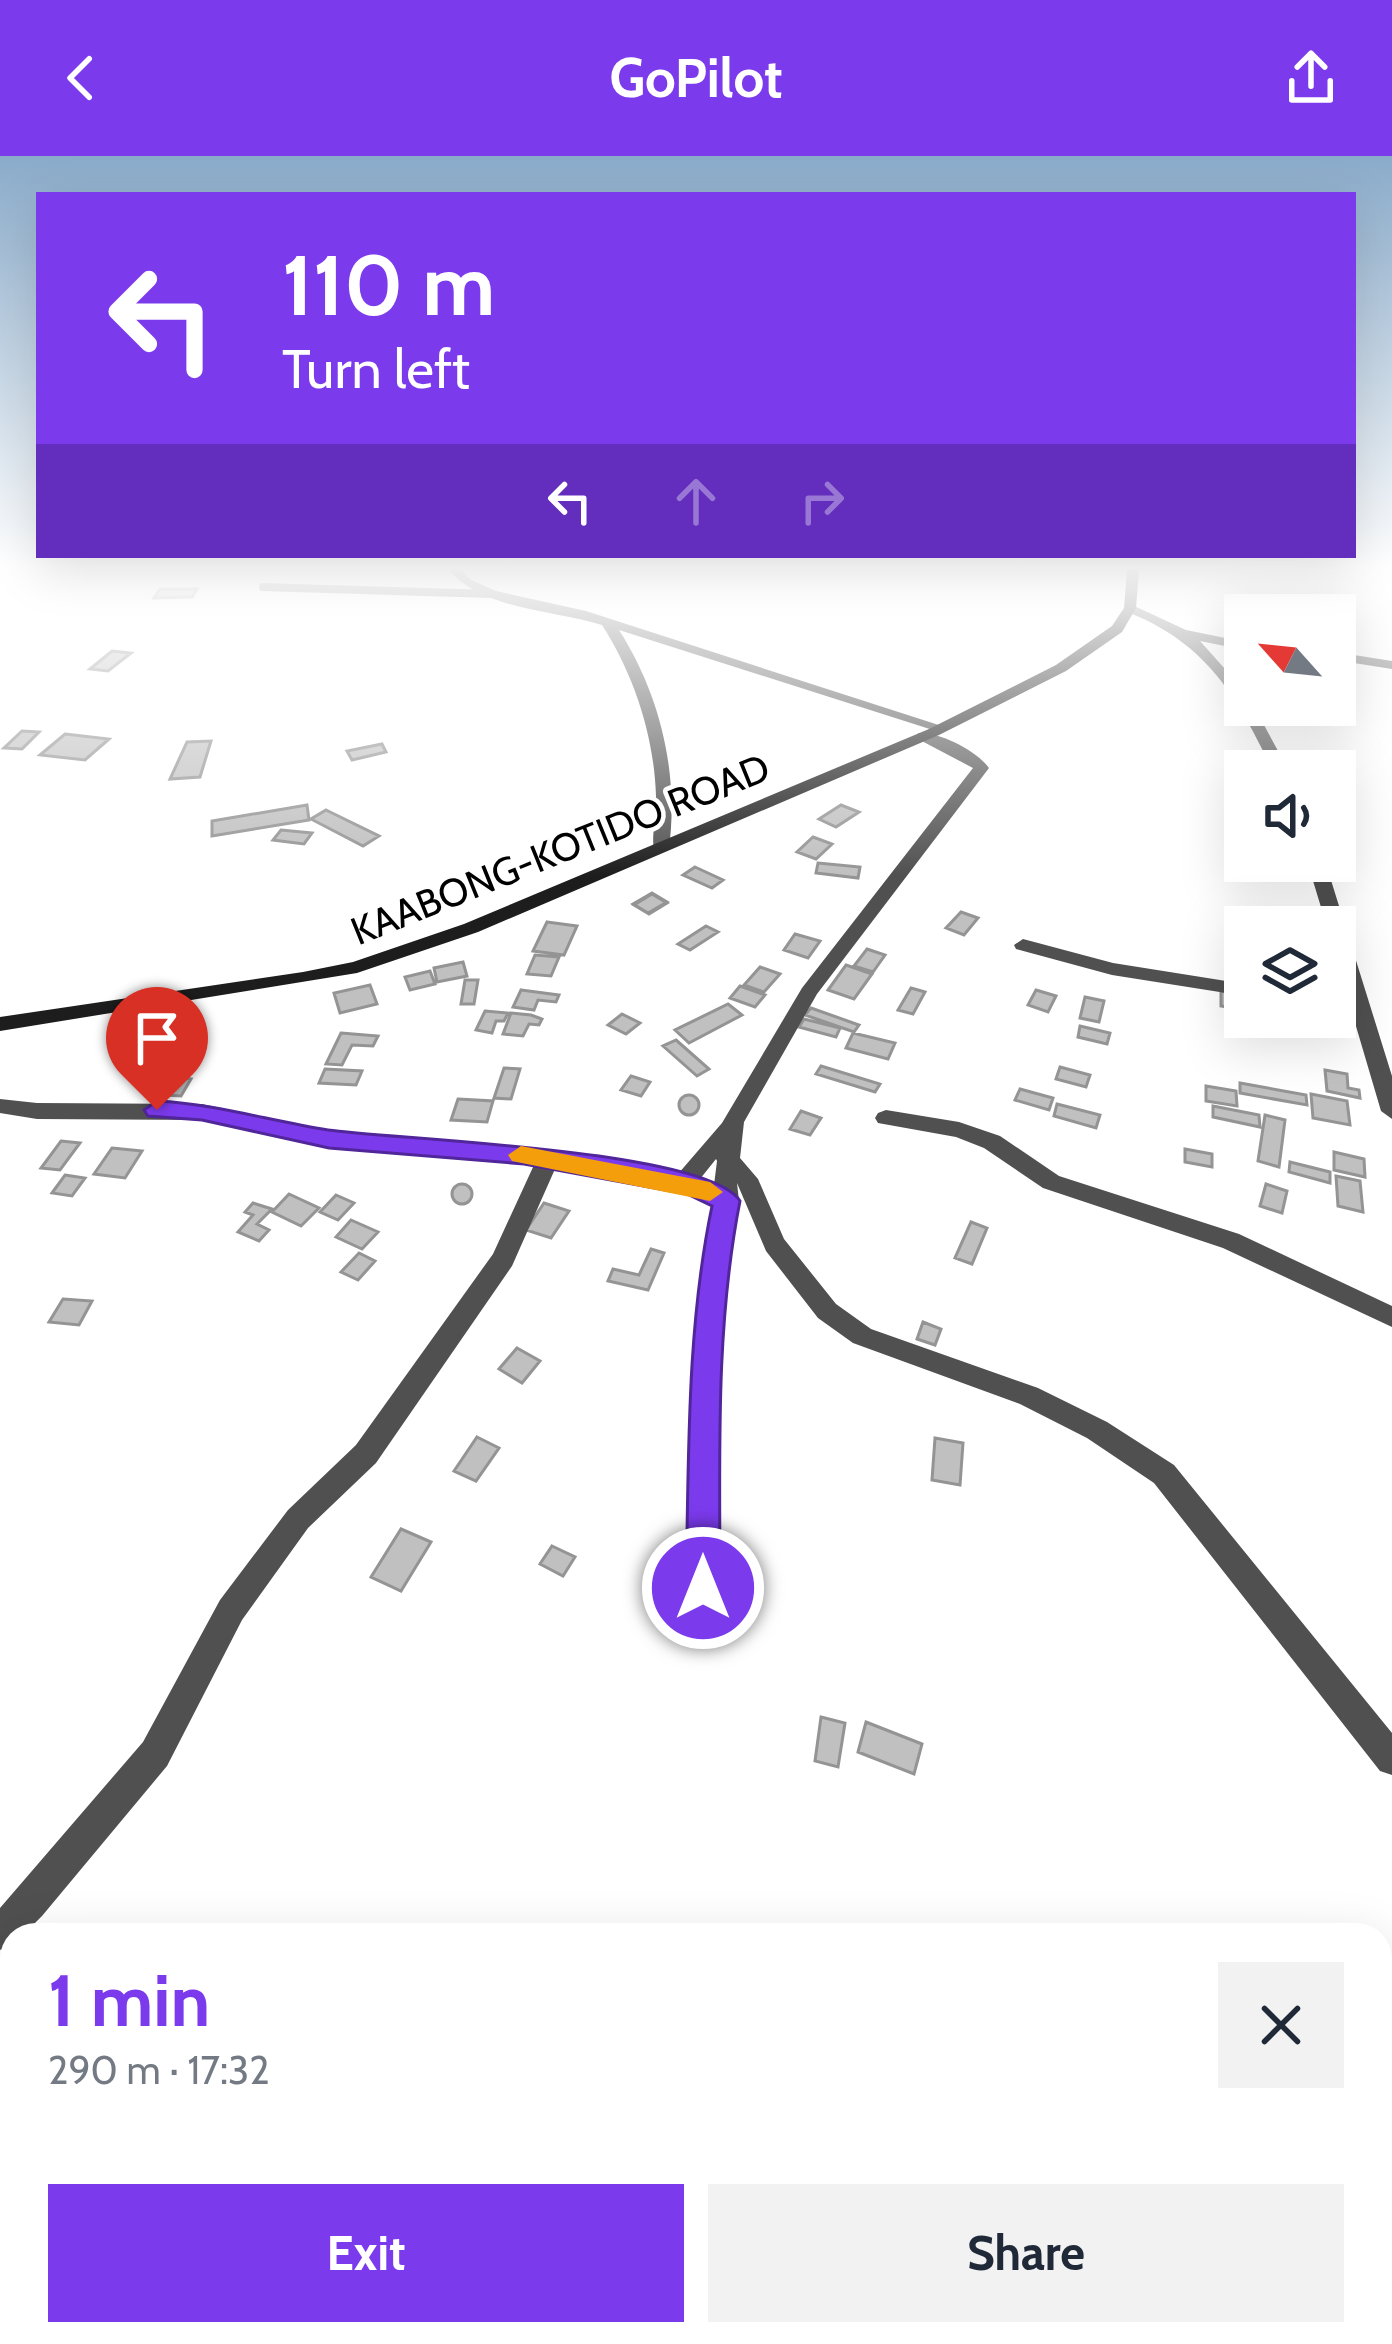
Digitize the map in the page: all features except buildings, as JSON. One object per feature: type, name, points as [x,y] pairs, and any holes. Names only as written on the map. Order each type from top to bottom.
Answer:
[{"type":"main road","name":"KAABONG-KOTIDO ROAD","points":[[0,1024],[202,996],[357,967],[471,928],[932,732],[1046,672]]},
{"type":"street","points":[[633,672],[656,733],[665,826],[660,848]]},
{"type":"street","points":[[684,1183],[733,1122],[809,992],[981,768],[932,732],[752,672]]},
{"type":"street","points":[[1215,672],[1248,710],[1270,750]]},
{"type":"street","points":[[1323,882],[1392,1111]]},
{"type":"street","points":[[1023,945],[1112,969],[1224,987]]},
{"type":"street","points":[[1356,1001],[1360,1001]]},
{"type":"street","points":[[0,1106],[37,1111],[202,1112],[329,1139],[548,1161],[684,1183],[727,1201]]},
{"type":"street","points":[[886,1118],[959,1130],[992,1142],[1052,1182],[1231,1241],[1392,1317]]},
{"type":"street","points":[[703,1588],[706,1374],[714,1263],[727,1201],[733,1122]]},
{"type":"street","points":[[727,1159],[747,1179],[774,1244],[827,1311],[844,1324],[862,1336],[1029,1396],[1097,1430],[1164,1474],[1392,1759]]},
{"type":"street","points":[[10,1923],[155,1754],[231,1610],[298,1519],[366,1454],[503,1259],[548,1161]]},
{"type":"slow traffic","points":[[521,1155],[693,1185],[710,1192]]},
{"type":"route","points":[[157,1110],[202,1112],[329,1139],[524,1155],[693,1185],[727,1201],[714,1263],[703,1414],[703,1588]]}]
